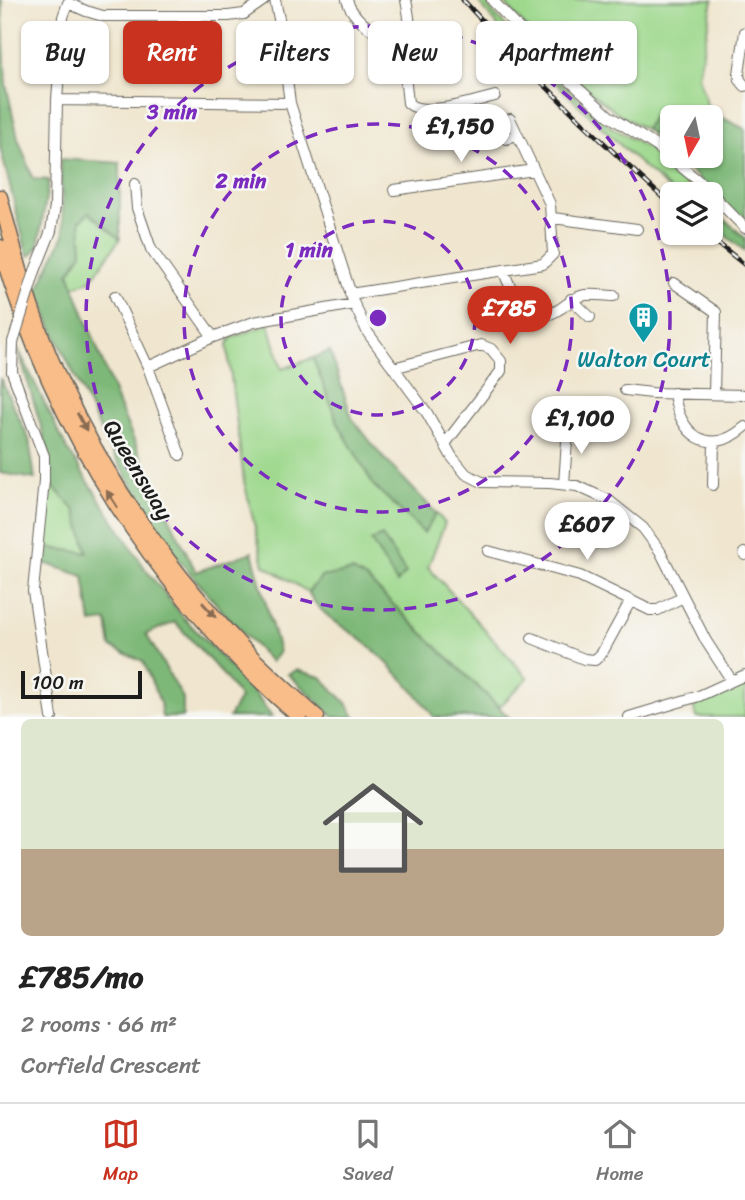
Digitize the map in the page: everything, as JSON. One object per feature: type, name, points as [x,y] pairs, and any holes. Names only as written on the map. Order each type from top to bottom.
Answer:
[{"type":"highway","name":"Queensway","points":[[0,197],[33,310],[57,371],[112,475],[145,527],[193,591],[241,646],[317,717]]},
{"type":"highway","name":"Queensway","points":[[0,247],[16,302],[45,373],[99,480],[130,527],[198,618],[261,684],[299,717]]},
{"type":"street","points":[[52,717],[33,591],[44,456],[12,372],[13,342],[51,230],[55,206],[57,100],[63,17],[67,1],[86,12],[116,17],[228,16],[244,14],[264,0]]},
{"type":"street","points":[[275,0],[290,103],[352,299],[368,333],[428,413],[459,467],[473,479],[482,482],[564,484],[592,491],[634,519],[660,551],[706,641],[732,681]]},
{"type":"street","points":[[346,0],[350,9],[368,25]]},
{"type":"street","points":[[406,0],[409,21]]},
{"type":"street","points":[[492,0],[560,72],[609,116],[656,146],[701,183],[745,228]]},
{"type":"street","points":[[254,9],[271,11],[279,19]]},
{"type":"street","points":[[745,32],[739,74],[745,86]]},
{"type":"street","points":[[406,84],[408,103],[420,110],[495,96]]},
{"type":"street","points":[[57,100],[290,103]]},
{"type":"street","points":[[148,368],[213,337],[258,321],[352,299],[549,261],[553,254],[553,218],[550,204],[510,118]]},
{"type":"street","points":[[506,139],[517,134]]},
{"type":"street","points":[[394,190],[534,170]]},
{"type":"street","points":[[438,171],[439,183]]},
{"type":"street","points":[[135,184],[137,208],[152,249],[213,337]]},
{"type":"street","points":[[553,218],[637,229]]},
{"type":"street","points":[[503,270],[512,292],[531,314],[549,314],[559,310],[572,299],[585,295],[614,296]]},
{"type":"street","points":[[674,283],[716,312],[714,394]]},
{"type":"street","points":[[115,296],[148,368],[180,455]]},
{"type":"street","points":[[572,299],[590,317]]},
{"type":"street","points":[[393,368],[481,345],[491,348],[501,361],[500,371],[444,444]]},
{"type":"street","points":[[625,390],[745,396]]},
{"type":"street","points":[[674,393],[676,408],[684,427],[701,439],[714,442],[725,440],[745,427]]},
{"type":"street","points":[[564,484],[568,427]]},
{"type":"street","points":[[713,485],[714,442]]},
{"type":"street","points":[[488,551],[580,576],[655,611],[683,597]]},
{"type":"street","points":[[532,638],[590,660],[602,653],[631,600]]},
{"type":"street","points":[[629,717],[699,696],[745,675]]},
{"type":"green space","points":[[0,0],[6,84],[18,138],[33,179],[49,180],[38,247],[30,256],[27,254],[0,147]]},
{"type":"green space","points":[[477,0],[484,0],[501,21],[494,21]]},
{"type":"green space","points":[[502,0],[713,0],[698,76],[707,105],[660,105],[660,111],[645,129],[624,117],[582,84],[637,84],[637,21],[521,21]]},
{"type":"green space","points":[[557,84],[562,84],[608,125],[657,154],[660,157],[660,168],[671,168],[685,182],[661,182]]},
{"type":"green space","points":[[658,110],[660,111],[660,142],[645,129]]},
{"type":"green space","points":[[723,118],[745,129],[745,223],[723,202],[723,182],[702,182],[688,168],[723,168]]},
{"type":"green space","points":[[60,159],[120,163],[120,239],[89,212],[80,221],[82,253],[69,273],[119,406],[151,480],[196,572],[252,552],[279,652],[271,662],[229,619],[174,554],[106,442],[51,326],[38,289],[64,235]]},
{"type":"green space","points":[[89,212],[120,239],[91,280],[74,287],[69,272],[82,253],[80,221]]},
{"type":"green space","points":[[723,218],[745,238],[745,251],[723,234]]},
{"type":"green space","points":[[269,324],[282,369],[313,358],[339,425],[424,532],[436,513],[445,523],[428,567],[528,678],[499,707],[368,580],[353,571],[321,577],[308,592],[264,565],[244,481],[227,345],[231,338]]},
{"type":"green space","points":[[18,349],[67,449],[146,570],[184,618],[253,691],[272,717],[229,717],[240,698],[225,677],[175,622],[146,634],[183,698],[183,717],[162,717],[160,702],[143,661],[111,647],[107,621],[91,623],[84,576],[41,562],[42,547],[88,553],[76,511],[51,484],[48,450]]},
{"type":"green space","points":[[330,351],[352,418],[381,455],[436,513],[424,533],[374,486],[339,425],[313,358]]},
{"type":"green space","points":[[0,378],[29,439],[35,479],[0,473]]},
{"type":"green space","points":[[51,484],[76,511],[88,553],[42,547]]},
{"type":"green space","points":[[382,536],[406,573],[397,583],[371,541]]},
{"type":"green space","points":[[353,571],[368,580],[509,717],[434,717],[395,671],[368,645],[320,609],[308,592],[321,577]]},
{"type":"green space","points":[[296,670],[321,677],[348,705],[355,717],[334,717],[288,674]]},
{"type":"green space","points":[[745,682],[745,717],[697,717],[693,707]]},
{"type":"railway","points":[[463,0],[565,105],[660,195]]},
{"type":"railway","points":[[720,245],[745,265]]},
{"type":"place","name":"Walton Court","points":[[644,345]]}]
